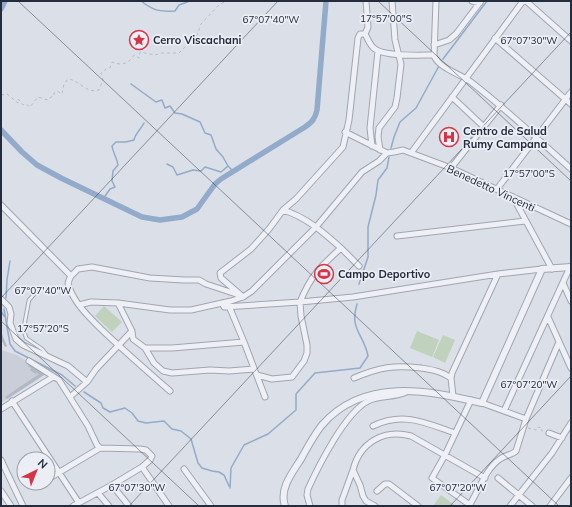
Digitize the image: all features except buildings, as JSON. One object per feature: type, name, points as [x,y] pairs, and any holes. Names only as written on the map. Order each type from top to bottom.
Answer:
[{"type":"street","points":[[366,1],[368,27],[365,34],[371,46],[378,51],[399,54],[434,55]]},
{"type":"street","points":[[380,150],[378,137],[379,128],[394,107],[398,98],[401,64],[396,40],[392,1]]},
{"type":"street","points":[[436,1],[434,45],[435,59],[445,67],[466,78],[501,105],[571,169]]},
{"type":"street","points":[[434,45],[449,40],[456,34],[480,2],[472,1]]},
{"type":"street","points":[[411,153],[523,1]]},
{"type":"street","points":[[526,1],[571,40]]},
{"type":"street","points":[[243,297],[221,278],[220,273],[251,249],[269,229],[283,210],[343,147],[348,120],[358,38],[360,34],[365,34]]},
{"type":"street","points":[[495,38],[571,104]]},
{"type":"street","points":[[372,146],[370,128],[378,51]]},
{"type":"street","points":[[497,189],[571,92]]},
{"type":"street","points":[[452,97],[484,127]]},
{"type":"street","points":[[451,168],[501,105]]},
{"type":"street","points":[[79,305],[91,302],[118,303],[170,310],[191,310],[243,297],[252,291],[316,227],[362,172],[379,161],[387,153],[345,132]]},
{"type":"street","name":"Benedetto Vincenti","points":[[387,153],[404,150],[451,168],[571,224]]},
{"type":"street","points":[[513,197],[552,269]]},
{"type":"street","points":[[1,205],[71,276]]},
{"type":"street","points":[[283,210],[297,214],[316,227],[360,266]]},
{"type":"street","points":[[398,236],[525,221]]},
{"type":"street","points":[[257,375],[272,379],[292,377],[304,361],[307,353],[307,345],[300,316],[300,302],[314,274],[341,248]]},
{"type":"street","points":[[170,391],[118,345],[79,305],[69,287],[68,282],[71,276],[78,269],[92,267],[150,278],[199,280],[206,284],[243,297]]},
{"type":"street","points":[[222,303],[224,307],[352,297],[498,274],[571,267],[504,411]]},
{"type":"street","points":[[482,403],[542,269]]},
{"type":"street","points":[[453,396],[451,378],[452,373],[498,274]]},
{"type":"street","points":[[564,283],[571,301]]},
{"type":"street","points":[[1,299],[9,307],[11,314],[10,323],[16,339],[23,345],[68,366],[87,382]]},
{"type":"street","points":[[118,303],[132,331],[133,339],[145,348],[154,363],[163,371],[172,373],[254,368]]},
{"type":"street","points":[[229,306],[265,397]]},
{"type":"street","points":[[548,317],[571,368]]},
{"type":"street","points":[[70,397],[87,382],[96,369],[132,331]]},
{"type":"street","points":[[145,348],[172,348],[244,342]]},
{"type":"street","points":[[470,400],[445,455],[432,478],[470,505],[484,478],[494,464],[500,458],[513,454],[516,451],[526,419],[559,342]]},
{"type":"street","points":[[29,361],[59,380],[100,448]]},
{"type":"street","points":[[354,378],[385,367],[402,366],[438,371],[451,378]]},
{"type":"street","points":[[1,409],[53,377]]},
{"type":"street","points":[[286,506],[283,500],[283,494],[290,475],[321,427],[329,418],[342,408],[362,397],[388,391],[408,390],[453,396],[482,403],[526,419]]},
{"type":"street","points":[[310,506],[307,495],[308,489],[330,447],[344,425],[362,405],[369,400],[398,395],[408,390]]},
{"type":"street","points":[[12,401],[80,503]]},
{"type":"street","points":[[373,426],[390,420],[408,418],[455,433]]},
{"type":"street","points":[[510,506],[552,453],[571,424]]},
{"type":"street","points":[[342,506],[342,500],[355,461],[364,447],[372,441],[400,433],[411,436],[484,478]]},
{"type":"street","points":[[549,434],[562,438]]},
{"type":"street","points":[[56,474],[100,448],[140,449],[146,450],[152,456],[150,460],[142,467],[73,506]]},
{"type":"street","points":[[1,460],[23,506]]},
{"type":"street","points":[[142,467],[168,506]]},
{"type":"street","points":[[184,469],[211,506]]},
{"type":"street","points":[[353,470],[366,501],[375,506]]},
{"type":"street","points":[[498,478],[532,506]]},
{"type":"street","points":[[550,506],[571,478]]},
{"type":"street","points":[[377,491],[385,484],[388,484],[418,506]]},
{"type":"street","points":[[112,485],[129,506]]},
{"type":"street","points":[[1,491],[11,506]]},
{"type":"street","points":[[98,493],[109,506]]},
{"type":"lane","points":[[39,289],[29,300],[24,330],[26,338],[42,349],[48,357]]},
{"type":"path","points":[[1,95],[7,94],[18,103],[18,99],[23,105],[26,104],[30,107],[38,97],[48,100],[54,96],[54,93],[57,91],[62,94],[64,84],[68,78],[73,79],[88,91],[93,92],[98,90],[103,80],[101,73],[110,68],[112,62],[118,65],[131,60],[134,55],[139,58],[140,52],[155,55],[162,53],[179,53],[197,35],[201,24],[219,5],[226,1]]},
{"type":"path","points":[[524,427],[536,430],[537,427],[542,428],[541,430],[549,434]]},
{"type":"shaded area","points":[[1,350],[17,355],[46,374],[1,403]]},
{"type":"green space","points":[[104,306],[122,322],[112,332],[95,316]]},
{"type":"green space","points":[[417,331],[439,340],[432,357],[410,348]]},
{"type":"green space","points":[[443,335],[455,340],[445,363],[433,357]]},
{"type":"green space","points":[[441,495],[456,506],[433,506]]},
{"type":"waterway","points":[[1,9],[5,1]]},
{"type":"waterway","points":[[141,1],[150,7],[161,11],[175,11],[179,5],[190,1]]},
{"type":"waterway","points":[[1,130],[37,165],[142,217],[160,220],[182,217],[197,209],[215,184],[221,179],[310,124],[313,120],[317,110],[326,1]]},
{"type":"waterway","points":[[443,59],[487,1]]},
{"type":"waterway","points":[[391,148],[400,122],[416,108],[439,66]]},
{"type":"waterway","points":[[131,84],[156,102],[162,100],[165,108],[170,106],[175,113],[182,114],[200,122],[205,133],[211,135],[216,149],[233,171]]},
{"type":"waterway","points":[[103,199],[110,189],[115,187],[112,181],[113,171],[118,165],[112,146],[116,142],[134,140],[144,123]]},
{"type":"waterway","points":[[359,284],[368,257],[368,227],[378,180],[387,168],[389,157]]},
{"type":"waterway","points":[[167,164],[173,167],[177,175],[193,170],[201,171],[205,167],[221,172],[228,166]]},
{"type":"waterway","points":[[6,298],[10,261]]},
{"type":"waterway","points":[[230,488],[231,468],[244,445],[268,434],[296,410],[296,394],[315,373],[360,368],[368,356],[356,326],[355,313],[357,304]]},
{"type":"waterway","points":[[4,309],[10,344],[15,351],[62,375],[75,386]]},
{"type":"waterway","points":[[1,311],[4,316]]},
{"type":"waterway","points":[[84,392],[101,403],[103,408],[110,412],[125,408],[132,413],[138,421],[146,423],[164,421],[172,429],[181,431],[191,439],[198,463],[202,468],[219,472],[224,475],[229,486]]},
{"type":"place","name":"Cerro Viscachani","points":[[139,40]]},
{"type":"place","name":"Centro de Salud Rumy Campana","points":[[449,137]]},
{"type":"place","name":"Campo Deportivo","points":[[324,274]]}]
